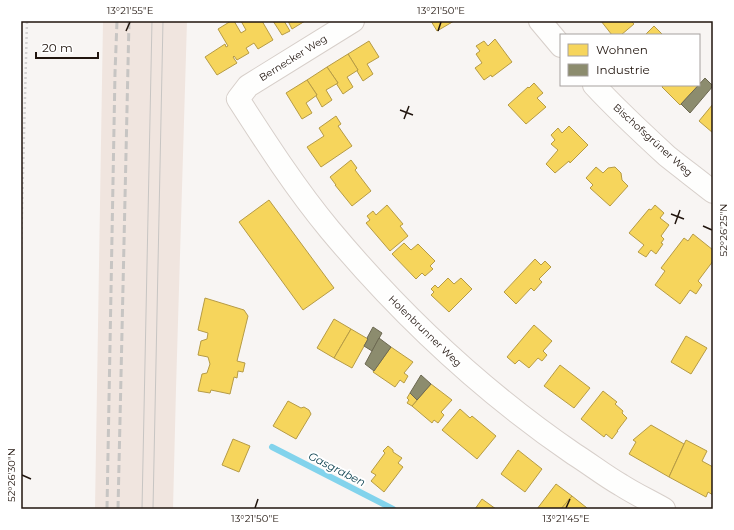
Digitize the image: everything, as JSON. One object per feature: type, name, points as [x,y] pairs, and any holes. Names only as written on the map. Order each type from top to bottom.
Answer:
[{"type":"street","name":"Bernecker Weg","points":[[238,99],[248,86],[353,21]]},
{"type":"street","points":[[540,21],[560,45]]},
{"type":"street","name":"Bischofsgrüner Weg","points":[[595,86],[633,125],[663,152],[713,192]]},
{"type":"street","name":"Holenbrunner Weg","points":[[238,99],[279,160],[330,229],[409,318],[436,344],[514,411],[542,432],[612,480],[664,509]]},
{"type":"path","points":[[21,249],[27,21]]},
{"type":"shaded area","points":[[103,21],[187,21],[173,509],[95,509]]},
{"type":"building: Wohnen","points":[[231,21],[234,21],[241,33],[246,30],[241,21],[262,21],[273,40],[258,49],[254,43],[246,48],[249,53],[237,60],[234,56],[233,57],[237,63],[217,75],[205,57],[225,44],[226,47],[228,46],[218,29]]},
{"type":"building: Wohnen","points":[[273,21],[284,21],[290,31],[282,35]]},
{"type":"building: Wohnen","points":[[288,21],[305,21],[292,29]]},
{"type":"building: Wohnen","points":[[431,21],[454,21],[437,31]]},
{"type":"building: Wohnen","points":[[601,21],[631,21],[634,24],[622,34],[611,34]]},
{"type":"building: Wohnen","points":[[654,26],[662,34],[646,34]]},
{"type":"building: Wohnen","points":[[495,39],[512,62],[492,77],[491,75],[484,80],[475,68],[482,63],[476,54],[480,51],[476,46],[484,41],[488,46]]},
{"type":"building: Wohnen","points":[[369,41],[379,57],[367,64],[373,74],[363,81],[348,54]]},
{"type":"building: Wohnen","points":[[348,54],[358,70],[347,77],[353,87],[343,94],[336,83],[338,83],[327,67]]},
{"type":"building: Wohnen","points":[[327,67],[338,83],[326,90],[332,100],[322,107],[316,96],[317,95],[307,80]]},
{"type":"building: Wohnen","points":[[307,80],[317,95],[306,103],[312,113],[302,119],[286,93]]},
{"type":"building: Wohnen","points":[[534,83],[543,93],[537,98],[546,107],[526,124],[508,105]]},
{"type":"building: Wohnen","points":[[662,86],[698,86],[680,105]]},
{"type":"building: Wohnen","points":[[713,104],[713,133],[699,121]]},
{"type":"building: Wohnen","points":[[336,116],[341,124],[338,126],[352,146],[321,167],[307,147],[324,136],[319,128]]},
{"type":"building: Wohnen","points":[[569,126],[588,145],[570,163],[569,161],[555,173],[546,164],[558,150],[551,144],[555,140],[551,135],[558,128],[562,133]]},
{"type":"building: Wohnen","points":[[351,160],[357,168],[355,170],[371,191],[352,206],[330,177]]},
{"type":"building: Wohnen","points":[[596,167],[603,173],[608,168],[615,167],[621,173],[622,180],[628,186],[610,206],[590,188],[593,185],[586,178]]},
{"type":"building: Wohnen","points":[[269,200],[334,288],[303,310],[239,222]]},
{"type":"building: Wohnen","points":[[387,205],[403,224],[400,226],[408,236],[390,251],[366,223],[370,220],[367,216],[373,211],[376,215]]},
{"type":"building: Wohnen","points":[[655,205],[664,213],[660,218],[669,225],[661,236],[664,239],[661,243],[663,244],[656,254],[651,250],[646,257],[638,252],[644,245],[629,233],[649,209],[651,210]]},
{"type":"building: Wohnen","points":[[693,234],[713,250],[713,261],[698,281],[702,285],[696,294],[690,290],[680,304],[655,285],[665,271],[661,268],[684,238],[688,241]]},
{"type":"building: Wohnen","points":[[404,243],[411,250],[418,244],[435,261],[430,266],[433,269],[425,276],[422,273],[416,279],[392,254]]},
{"type":"building: Wohnen","points":[[535,259],[541,265],[545,261],[551,267],[539,279],[542,282],[534,291],[531,288],[516,304],[504,292]]},
{"type":"building: Wohnen","points":[[448,278],[454,284],[461,278],[472,289],[449,312],[431,295],[434,292],[431,289],[435,285],[438,288]]},
{"type":"building: Wohnen","points":[[205,298],[244,310],[248,316],[237,361],[245,363],[243,372],[238,371],[237,378],[234,377],[230,394],[211,390],[210,393],[198,391],[202,374],[207,373],[210,364],[208,357],[198,355],[201,341],[207,339],[208,333],[198,330]]},
{"type":"building: Wohnen","points":[[334,319],[351,329],[334,358],[317,348]]},
{"type":"building: Wohnen","points":[[534,325],[552,341],[543,351],[547,355],[542,361],[538,358],[529,368],[519,360],[515,364],[507,357]]},
{"type":"building: Wohnen","points":[[351,329],[368,339],[352,368],[334,358]]},
{"type":"building: Wohnen","points":[[686,336],[707,348],[691,374],[671,362]]},
{"type":"building: Wohnen","points":[[391,347],[413,362],[404,373],[408,376],[404,383],[400,380],[395,387],[373,372]]},
{"type":"building: Wohnen","points":[[560,365],[590,388],[574,408],[544,386]]},
{"type":"building: Wohnen","points":[[431,384],[452,400],[441,412],[444,415],[438,423],[434,420],[432,423],[412,406]]},
{"type":"building: Wohnen","points":[[603,391],[617,402],[615,404],[623,411],[622,413],[627,418],[612,439],[606,434],[604,437],[581,419]]},
{"type":"building: Wohnen","points":[[410,393],[417,400],[412,406],[407,403],[409,400],[407,398]]},
{"type":"building: Wohnen","points":[[288,401],[301,408],[304,407],[309,410],[311,414],[296,439],[273,426]]},
{"type":"building: Wohnen","points":[[460,409],[470,418],[472,416],[496,436],[477,459],[442,430]]},
{"type":"building: Wohnen","points":[[651,425],[684,444],[669,477],[629,454],[636,442],[633,440]]},
{"type":"building: Wohnen","points":[[233,439],[250,446],[239,472],[222,465]]},
{"type":"building: Wohnen","points":[[686,440],[707,451],[702,461],[713,467],[713,495],[708,492],[706,497],[669,477]]},
{"type":"building: Wohnen","points":[[388,446],[393,450],[393,452],[402,458],[398,463],[403,467],[384,492],[371,481],[376,475],[371,472],[385,453],[383,451]]},
{"type":"building: Wohnen","points":[[518,450],[542,469],[525,492],[501,474]]},
{"type":"building: Wohnen","points":[[556,484],[572,496],[561,509],[537,509]]},
{"type":"building: Wohnen","points":[[572,496],[587,508],[561,509]]},
{"type":"building: Wohnen","points":[[482,499],[496,509],[475,509]]},
{"type":"building: Industrie","points":[[705,78],[713,86],[690,113],[681,104],[698,86],[700,86],[700,83]]},
{"type":"building: Industrie","points":[[373,327],[382,333],[372,351],[364,346]]},
{"type":"building: Industrie","points":[[379,338],[391,347],[374,371],[365,364]]},
{"type":"building: Industrie","points":[[421,375],[431,384],[417,400],[410,393]]},
{"type":"waterway","name":"Gasgraben","points":[[272,447],[393,509]]},
{"type":"tram line","points":[[142,509],[152,21]]},
{"type":"tram line","points":[[153,509],[163,21]]},
{"type":"railway","points":[[107,509],[117,21]]},
{"type":"railway","points":[[118,509],[129,21]]}]
